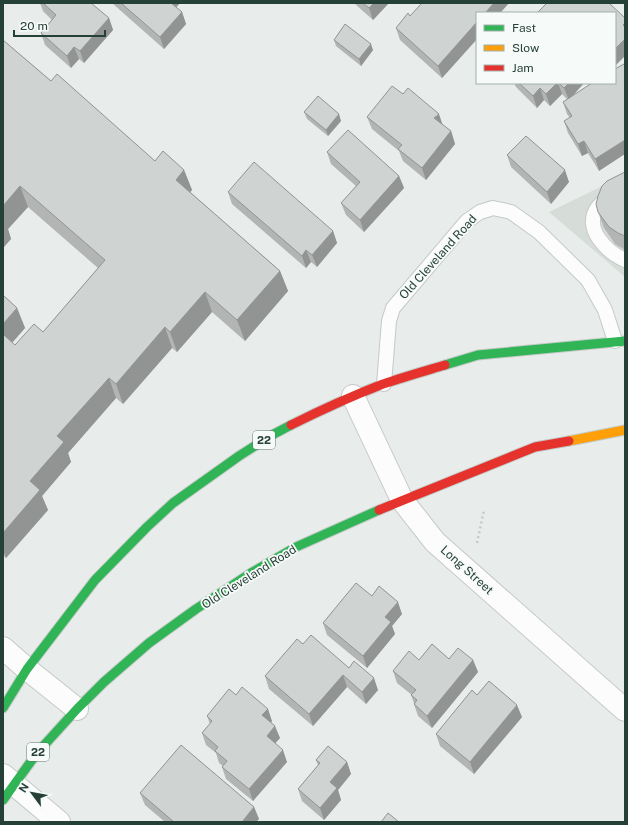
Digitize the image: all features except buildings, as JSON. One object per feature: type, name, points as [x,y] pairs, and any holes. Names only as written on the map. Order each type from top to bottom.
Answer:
[{"type":"highway","name":"Old Cleveland Road","points":[[3,708],[27,669],[95,580],[147,527],[173,503],[239,456],[272,435],[353,396],[384,384],[478,355],[620,341]]},
{"type":"highway","name":"Old Cleveland Road","points":[[7,786],[77,709],[104,682],[149,643],[250,573],[296,547],[402,500],[535,447],[625,430]]},
{"type":"street","name":"Long Street","points":[[353,396],[402,500],[435,542],[625,710]]},
{"type":"street","points":[[3,648],[77,709]]},
{"type":"street","points":[[7,786],[59,822]]},
{"type":"lane","points":[[625,187],[608,197],[597,208],[592,219],[594,232],[600,241],[612,252],[625,260]]},
{"type":"lane","name":"Old Cleveland Road","points":[[384,384],[389,321],[393,308],[467,221],[480,212],[493,208],[511,212],[539,232],[588,280],[620,341]]},
{"type":"path","points":[[475,548],[484,510]]},
{"type":"shaded area","points":[[625,175],[625,277],[549,212]]},
{"type":"traffic: fast","points":[[445,365],[478,355],[625,341]]},
{"type":"traffic: fast","points":[[3,708],[27,669],[95,580],[147,527],[173,503],[239,456],[291,425]]},
{"type":"traffic: fast","points":[[3,800],[37,753],[77,709],[104,682],[149,643],[196,609],[251,573],[296,547],[379,510]]},
{"type":"traffic: slow","points":[[569,441],[625,430]]},
{"type":"traffic: jam","points":[[291,425],[337,403],[383,384],[445,365]]},
{"type":"traffic: jam","points":[[379,510],[535,447],[569,441]]}]
